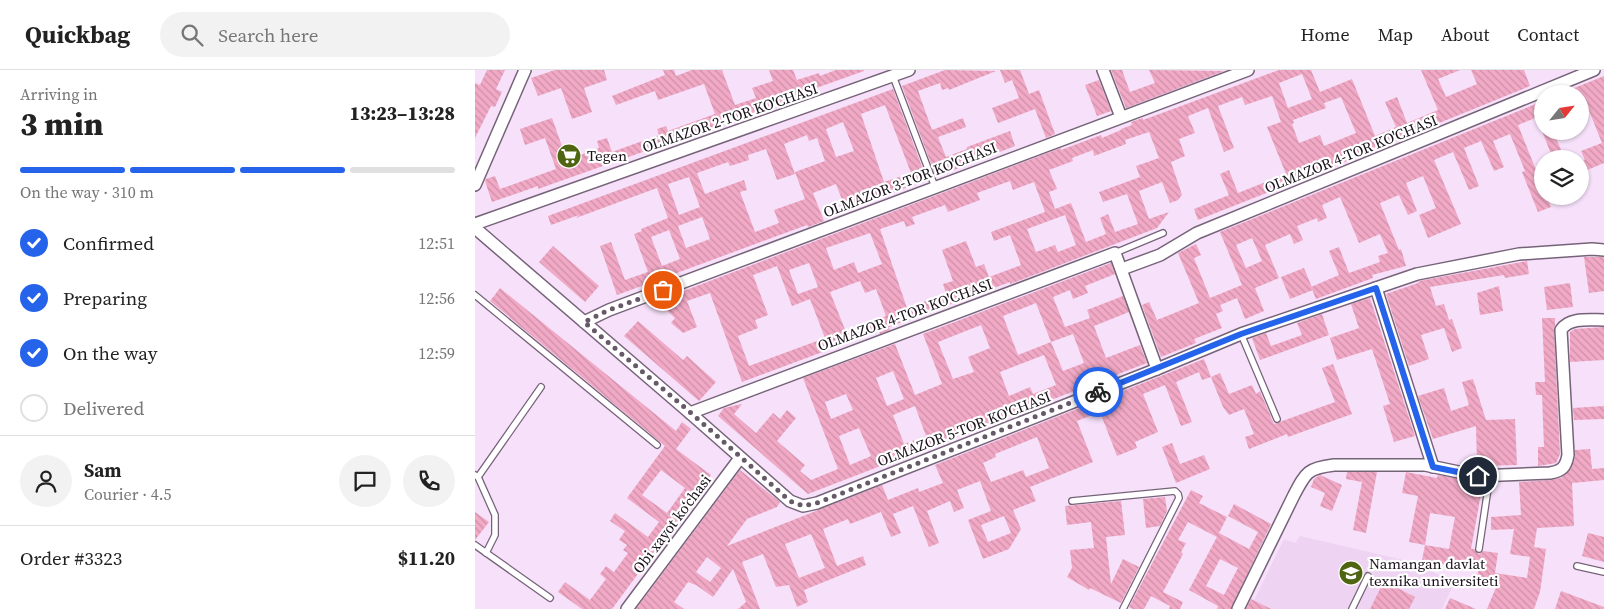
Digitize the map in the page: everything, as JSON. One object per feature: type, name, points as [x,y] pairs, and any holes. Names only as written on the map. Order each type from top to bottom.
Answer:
[{"type":"street","points":[[475,185],[525,70]]},
{"type":"street","name":"OLMAZOR 2-TOR KO'CHASI","points":[[475,224],[909,70]]},
{"type":"street","points":[[1103,70],[1121,117]]},
{"type":"street","name":"OLMAZOR 3-TOR KO'CHASI","points":[[584,322],[618,307],[1248,70]]},
{"type":"street","name":"OLMAZOR 4-TOR KO'CHASI","points":[[1121,269],[1160,255],[1197,233],[1594,70]]},
{"type":"street","name":"OLMAZOR 5-TOR KO'CHASI","points":[[475,228],[690,412],[790,501],[803,506],[826,499],[1241,334],[1417,274],[1519,254],[1592,249],[1604,250]]},
{"type":"street","points":[[1115,253],[1157,369]]},
{"type":"street","name":"OLMAZOR 4-TOR KO'CHASI","points":[[690,412],[1115,253]]},
{"type":"street","points":[[1376,288],[1433,467]]},
{"type":"street","points":[[1238,609],[1297,488],[1309,470],[1334,464],[1425,465],[1478,476],[1550,473],[1560,470],[1566,465],[1568,455],[1561,330],[1566,324],[1571,322],[1604,320]]},
{"type":"street","name":"Obi xayot koʻchasi","points":[[627,609],[740,458]]},
{"type":"lane","points":[[893,76],[935,187]]},
{"type":"lane","points":[[1115,253],[1163,233]]},
{"type":"lane","points":[[475,295],[657,445]]},
{"type":"lane","points":[[1241,334],[1277,419]]},
{"type":"lane","points":[[486,553],[495,535],[495,515],[477,476],[541,388]]},
{"type":"lane","points":[[1479,549],[1490,475]]},
{"type":"lane","points":[[1072,501],[1175,491],[1178,494],[1179,498],[1123,609]]},
{"type":"lane","points":[[475,545],[550,598]]},
{"type":"lane","points":[[1577,566],[1604,572]]},
{"type":"lane","points":[[1351,609],[1368,576]]},
{"type":"shaded area","name":"Namangan davlat texnika universiteti","points":[[1300,536],[1416,563],[1454,583],[1442,609],[1250,609],[1284,539],[1295,543]]},
{"type":"building","points":[[487,70],[505,70],[496,89],[502,92],[495,107],[491,106],[475,138],[475,83],[480,85]]},
{"type":"building","points":[[555,70],[604,70],[607,80],[584,88],[592,112],[572,119],[561,88],[538,96],[531,78]]},
{"type":"building","points":[[663,70],[674,70],[676,76],[692,70],[722,70],[735,105],[756,98],[752,88],[773,81],[769,70],[793,70],[797,80],[819,73],[820,76],[836,70],[864,71],[791,97],[792,99],[538,189],[538,186],[492,202],[486,179],[495,176],[500,189],[556,169],[545,138],[525,145],[520,129],[552,118],[567,160],[599,148],[597,141],[607,138],[612,152],[659,135],[657,129],[666,126],[668,131],[715,114],[704,84],[658,100],[655,91],[616,105],[612,96],[665,75]]},
{"type":"building","points":[[945,70],[996,71],[949,90],[948,88],[942,90],[940,83],[918,91],[932,130],[963,118],[966,127],[938,137],[946,157],[1010,131],[1015,146],[936,177],[902,86]]},
{"type":"building","points":[[1000,70],[1020,70],[1029,94],[1039,90],[1055,134],[1046,138],[1035,109],[998,123],[992,108],[1019,98],[1012,80],[1005,83]]},
{"type":"building","points":[[1111,70],[1122,70],[1130,92],[1155,83],[1149,70],[1224,71],[1126,108]]},
{"type":"building","points":[[1279,70],[1311,70],[1320,92],[1352,79],[1375,136],[1396,127],[1385,102],[1397,97],[1407,123],[1438,110],[1421,70],[1460,70],[1438,79],[1446,97],[1477,84],[1471,70],[1524,70],[1530,86],[1198,220],[1194,209],[1229,195],[1220,174],[1229,170],[1238,193],[1286,174],[1267,127],[1281,122],[1272,96],[1245,105],[1242,97],[1218,106],[1234,148],[1224,152],[1208,108],[1188,116],[1195,133],[1179,139],[1185,156],[1171,162],[1182,195],[1178,200],[1170,203],[1162,182],[1139,191],[1149,219],[1169,212],[1157,228],[1010,284],[1010,282],[889,327],[890,330],[880,334],[879,331],[742,382],[710,293],[687,301],[697,327],[683,333],[671,323],[675,318],[657,301],[1061,148],[1061,150],[1101,135],[1102,138],[1132,125],[1131,122],[1143,118],[1143,120]],"holes":[[[1302,74],[1312,99],[1288,108],[1279,83]],[[1341,97],[1356,133],[1324,146],[1320,135],[1299,143],[1292,124],[1294,123],[1293,120],[1326,108],[1324,103]],[[1149,132],[1159,158],[1136,166],[1140,177],[1099,192],[1103,202],[1127,194],[1138,224],[1115,232],[1108,214],[1100,218],[1106,234],[1086,242],[1071,203],[1055,209],[1049,192],[1057,189],[1049,170],[1073,161],[1072,158],[1093,150],[1094,156],[1126,144],[1125,140]],[[1010,181],[1013,190],[1034,182],[1045,212],[991,232],[994,241],[1010,235],[1021,265],[989,277],[984,264],[976,267],[966,241],[942,250],[953,281],[943,284],[946,294],[907,308],[880,229],[904,221],[906,227],[915,224],[912,217],[945,205],[948,212],[980,200],[977,193]],[[1065,215],[1076,245],[1058,252],[1055,245],[1036,252],[1027,229]],[[870,233],[882,264],[858,273],[854,262],[834,270],[826,248]],[[809,263],[818,287],[798,294],[789,270]],[[777,266],[792,306],[810,299],[825,338],[749,366],[738,336],[758,328],[755,320],[768,315],[753,275]],[[860,281],[865,293],[876,289],[886,316],[846,332],[830,292]]]},
{"type":"building","points":[[1604,76],[1604,163],[1589,169],[1589,150],[1584,150],[1602,143],[1589,110],[1589,85],[1582,85]]},
{"type":"building","points":[[1099,80],[1111,111],[1097,116],[1085,85]]},
{"type":"building","points":[[893,89],[927,180],[846,210],[836,184],[813,193],[824,221],[808,227],[807,225],[617,295],[600,246],[611,242],[625,280],[648,272],[634,234],[642,231],[641,229],[668,218],[657,188],[576,218],[579,215],[551,225],[548,216]],"holes":[[[885,105],[911,173],[884,182],[861,114]],[[843,122],[854,151],[836,157],[826,129]],[[807,135],[809,141],[817,138],[825,161],[795,172],[805,199],[774,210],[779,223],[755,232],[740,192],[747,190],[744,180],[705,194],[697,173],[728,162],[730,166],[749,160],[748,155],[766,149],[777,180],[795,174],[784,144]],[[689,177],[700,207],[679,215],[668,184]],[[702,217],[710,239],[686,248],[678,226]],[[669,230],[680,259],[662,266],[651,237]]]},
{"type":"building","points":[[1534,105],[1534,119],[1518,125],[1534,165],[1534,202],[1522,172],[1525,171],[1510,134],[1493,141],[1504,167],[1494,171],[1481,141],[1464,148],[1479,186],[1469,190],[1453,152],[1434,160],[1461,224],[1428,238],[1419,215],[1436,208],[1423,176],[1406,183],[1417,211],[1408,215],[1399,195],[1380,203],[1399,250],[1401,249],[1406,266],[1372,275],[1373,278],[1316,299],[1311,287],[1339,275],[1329,251],[1339,247],[1349,273],[1380,262],[1378,256],[1388,253],[1380,234],[1359,243],[1340,197],[1322,205],[1327,218],[1318,222],[1317,218],[1297,226],[1303,240],[1294,244],[1290,234],[1265,245],[1279,278],[1255,288],[1264,311],[1245,319],[1237,298],[1220,305],[1223,311],[1216,314],[1222,328],[1194,339],[1196,343],[1161,357],[1142,305],[1149,302],[1157,320],[1199,303],[1178,253],[1196,244],[1201,255],[1194,258],[1210,298],[1242,285],[1220,232]],"holes":[[[1252,238],[1262,261],[1246,268],[1236,245]]]},
{"type":"building","points":[[1546,140],[1557,140],[1561,150],[1549,150]]},
{"type":"building","points":[[1535,205],[1550,205],[1551,207],[1538,212]]},
{"type":"building","points":[[553,246],[599,286],[585,302],[539,262]]},
{"type":"building","points":[[1584,257],[1604,257],[1604,291],[1589,293]]},
{"type":"building","points":[[1527,261],[1529,274],[1505,278],[1504,275],[1430,287],[1436,306],[1444,304],[1449,320],[1452,319],[1462,348],[1452,352],[1444,328],[1421,335],[1429,359],[1409,366],[1386,294],[1419,281]]},
{"type":"building","points":[[1111,263],[1115,274],[1085,286],[1088,293],[1073,299],[1070,290],[1053,297],[1065,327],[1090,318],[1087,310],[1123,296],[1129,312],[1094,326],[1106,358],[1140,345],[1147,363],[808,494],[718,416],[724,408],[742,404],[734,414],[756,433],[773,413],[780,419],[787,410],[796,418],[777,441],[805,465],[800,471],[811,480],[838,469],[803,378],[895,344],[915,395],[942,384],[923,334]],"holes":[[[1036,303],[1051,342],[1018,355],[1003,316]],[[981,325],[990,348],[968,357],[974,372],[953,379],[938,342]],[[1073,334],[1084,363],[1063,371],[1051,342]],[[1044,355],[1056,385],[1033,394],[1030,387],[1009,396],[1000,372]],[[893,371],[904,399],[887,406],[876,378]],[[846,394],[853,410],[831,419],[825,402]],[[915,406],[926,436],[904,444],[893,415]],[[859,428],[871,456],[850,465],[839,436]]]},
{"type":"building","points":[[1304,268],[1313,290],[1290,299],[1281,277]]},
{"type":"building","points":[[1570,283],[1573,307],[1547,310],[1544,287]]},
{"type":"building","points":[[1499,286],[1503,311],[1480,315],[1477,293]]},
{"type":"building","points":[[500,288],[676,431],[682,422],[691,429],[676,449],[711,475],[612,609],[582,609],[558,592],[565,582],[590,600],[606,579],[600,574],[606,566],[614,572],[628,553],[623,550],[627,545],[619,540],[625,531],[610,521],[615,513],[648,537],[659,522],[627,498],[665,446],[490,301]],"holes":[[[661,470],[685,488],[667,513],[642,495]]]},
{"type":"building","points":[[1370,298],[1415,436],[1394,442],[1383,406],[1390,404],[1372,349],[1337,360],[1330,338],[1359,328],[1351,304]]},
{"type":"building","points":[[1322,314],[1329,335],[1260,360],[1252,338],[1266,333],[1271,346],[1302,335],[1297,323]]},
{"type":"building","points":[[1542,318],[1555,318],[1560,454],[1556,463],[1538,466],[1538,447],[1544,447],[1542,395],[1536,395],[1535,382],[1545,382]]},
{"type":"building","points":[[638,321],[683,360],[687,356],[716,382],[699,401],[624,336]]},
{"type":"building","points":[[1604,327],[1604,360],[1570,362],[1570,332],[1575,329]]},
{"type":"building","points":[[1204,359],[1211,377],[1202,380],[1199,372],[1176,382],[1192,422],[1181,426],[1165,385],[1143,394],[1158,432],[1135,442],[1137,448],[1117,456],[1100,412],[1077,421],[1093,462],[1030,487],[1036,501],[1013,510],[1021,529],[1009,549],[983,559],[968,520],[991,511],[980,481],[957,490],[964,508],[954,512],[950,501],[927,511],[939,543],[929,547],[913,506],[893,514],[901,533],[891,537],[881,512],[850,524],[848,519],[823,529],[837,566],[863,556],[866,565],[804,590],[808,602],[797,607],[789,585],[776,587],[763,554],[742,562],[760,609],[738,609],[746,602],[733,569],[713,597],[696,585],[688,582],[674,602],[684,609],[636,609],[740,470],[780,502],[777,507],[747,519],[727,546],[882,485],[888,500],[918,488],[919,492],[943,483],[935,465]],"holes":[[[1037,437],[1049,468],[1026,477],[1023,470],[991,482],[983,463],[996,457],[995,454]],[[1004,516],[1011,533],[988,542],[981,525]],[[811,534],[825,568],[799,578],[785,544]],[[707,557],[721,568],[710,582],[696,572]]]},
{"type":"building","points":[[1333,364],[1352,414],[1288,437],[1287,434],[1249,449],[1245,437],[1254,434],[1244,409],[1229,415],[1223,407],[1211,377],[1220,373],[1229,394],[1252,385],[1256,394],[1260,391],[1274,424],[1335,402],[1322,368]]},
{"type":"building","points":[[1473,379],[1486,420],[1515,419],[1517,465],[1477,466],[1476,426],[1433,439],[1418,396],[1444,388],[1451,411],[1469,405],[1462,382]]},
{"type":"building","points":[[1604,406],[1604,419],[1574,420],[1573,408]]},
{"type":"building","points":[[1172,443],[1180,464],[1204,455],[1210,469],[1176,483],[1162,447]]},
{"type":"building","points":[[1590,449],[1592,469],[1604,468],[1604,480],[1572,483],[1574,526],[1537,528],[1534,547],[1546,549],[1540,592],[1534,609],[1487,609],[1497,585],[1477,582],[1478,571],[1422,560],[1425,545],[1409,542],[1418,496],[1402,493],[1406,472],[1437,478],[1438,475],[1483,483],[1471,549],[1474,549],[1479,554],[1483,551],[1498,553],[1495,573],[1527,578],[1530,557],[1510,554],[1514,529],[1491,530],[1491,517],[1521,515],[1519,482],[1561,478],[1571,469],[1575,450]],"holes":[[[1430,513],[1455,517],[1449,549],[1425,545]]]},
{"type":"building","points":[[1347,472],[1377,472],[1366,533],[1353,530],[1362,482],[1346,479]]},
{"type":"building","points":[[1320,475],[1342,485],[1332,511],[1320,506],[1325,493],[1311,487],[1314,479]]},
{"type":"building","points":[[1191,490],[1203,496],[1199,503],[1227,517],[1219,533],[1249,549],[1258,532],[1228,516],[1234,504],[1271,524],[1231,609],[1217,609],[1218,606],[1189,590],[1217,537],[1188,522],[1178,540],[1186,543],[1181,552],[1183,554],[1163,592],[1183,602],[1180,609],[1169,609],[1170,606],[1151,596],[1144,609],[1129,607]],"holes":[[[1220,559],[1238,568],[1224,595],[1206,586]]]},
{"type":"building","points":[[1165,497],[1167,511],[1160,526],[1146,528],[1143,499]]},
{"type":"building","points":[[1121,501],[1125,535],[1106,537],[1111,584],[1123,559],[1139,567],[1121,603],[1090,588],[1089,590],[1067,577],[1072,568],[1070,550],[1094,548],[1091,522],[1067,525],[1065,506]]},
{"type":"building","points":[[475,512],[489,522],[475,540]]},
{"type":"building","points":[[1588,533],[1604,537],[1604,562],[1582,556]]},
{"type":"building","points":[[1384,581],[1415,597],[1409,609],[1370,609]]},
{"type":"building","points":[[1561,591],[1604,607],[1604,609],[1555,609]]},
{"type":"building","points":[[1450,598],[1476,609],[1445,609]]},
{"type":"building","points":[[1251,599],[1271,609],[1246,609]]},
{"type":"way so far","points":[[663,290],[609,310],[584,322],[690,412],[790,501],[803,506],[817,503],[1098,392]]},
{"type":"place","name":"Tegen","points":[[569,156]]},
{"type":"place","name":"Namangan davlat texnika universiteti","points":[[1351,573]]},
{"type":"route","points":[[1098,392],[1241,334],[1376,288],[1433,467],[1478,476]]}]
